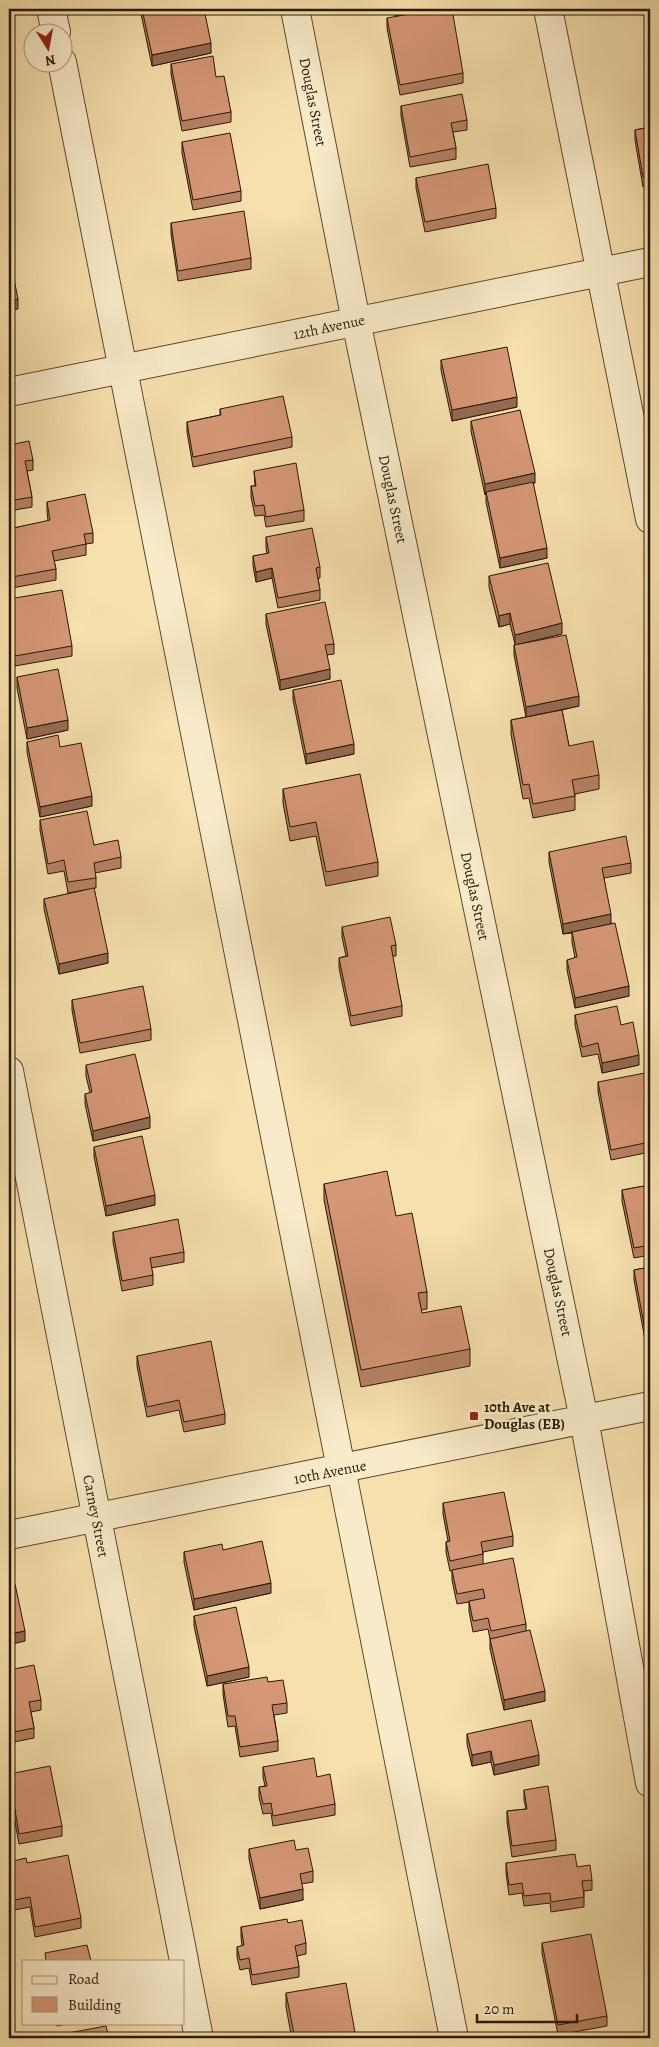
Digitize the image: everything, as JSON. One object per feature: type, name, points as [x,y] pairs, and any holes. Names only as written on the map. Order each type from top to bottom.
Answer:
[{"type":"street","points":[[52,9],[54,22]]},
{"type":"street","name":"Douglas Street","points":[[295,9],[356,321],[584,1419],[650,1783]]},
{"type":"street","points":[[548,9],[650,520]]},
{"type":"street","points":[[64,72],[454,2038]]},
{"type":"street","name":"12th Avenue","points":[[9,392],[650,262]]},
{"type":"street","name":"Carney Street","points":[[9,1071],[184,1960]]},
{"type":"street","name":"10th Avenue","points":[[9,1535],[342,1470],[650,1406]]},
{"type":"street","name":"Carney Street","points":[[185,1966],[199,2038]]},
{"type":"building","points":[[142,9],[204,9],[211,43],[152,55]]},
{"type":"building","points":[[438,9],[452,9],[463,73],[400,85],[387,18]]},
{"type":"building","points":[[213,56],[216,77],[224,76],[231,112],[182,121],[171,64]]},
{"type":"building","points":[[462,94],[467,120],[451,123],[456,148],[410,157],[401,106]]},
{"type":"building","points":[[650,127],[650,176],[643,177],[635,130]]},
{"type":"building","points":[[230,133],[241,191],[193,200],[182,142]]},
{"type":"building","points":[[488,164],[496,208],[425,222],[416,178]]},
{"type":"building","points":[[244,211],[251,258],[178,271],[171,223]]},
{"type":"building","points":[[9,259],[18,299],[9,301]]},
{"type":"building","points":[[507,347],[517,397],[452,410],[441,360]]},
{"type":"building","points":[[283,396],[292,437],[193,457],[187,422],[221,415],[220,409]]},
{"type":"building","points":[[520,410],[535,473],[485,484],[471,421]]},
{"type":"building","points":[[29,441],[33,460],[25,461],[32,497],[9,501],[9,445]]},
{"type":"building","points":[[296,463],[304,510],[266,517],[264,505],[255,506],[251,486],[256,486],[254,471]]},
{"type":"building","points":[[533,482],[547,548],[500,558],[486,492]]},
{"type":"building","points":[[85,494],[93,533],[84,534],[86,544],[52,551],[56,569],[12,577],[9,569],[9,529],[50,520],[47,502]]},
{"type":"building","points":[[312,528],[320,567],[316,568],[320,590],[278,598],[272,568],[256,572],[253,556],[269,553],[266,537]]},
{"type":"building","points":[[548,563],[562,623],[515,635],[510,613],[499,616],[489,576]]},
{"type":"building","points":[[62,590],[72,646],[15,656],[14,646],[9,647],[9,599]]},
{"type":"building","points":[[325,602],[334,644],[325,645],[330,669],[280,680],[266,614]]},
{"type":"building","points":[[566,635],[579,696],[526,707],[514,645]]},
{"type":"building","points":[[58,669],[68,720],[27,728],[17,677]]},
{"type":"building","points":[[341,680],[354,744],[306,754],[293,690]]},
{"type":"building","points":[[562,710],[569,746],[593,741],[599,775],[572,780],[575,796],[533,804],[529,784],[523,785],[511,720]]},
{"type":"building","points":[[58,735],[60,747],[81,743],[92,796],[40,807],[27,742]]},
{"type":"building","points":[[360,774],[378,862],[326,872],[316,822],[290,827],[283,789]]},
{"type":"building","points":[[87,811],[94,845],[118,840],[121,857],[94,863],[96,878],[68,882],[64,860],[48,864],[40,820]]},
{"type":"building","points":[[626,836],[631,863],[602,868],[611,914],[563,924],[549,852]]},
{"type":"building","points":[[94,888],[108,953],[59,964],[44,899]]},
{"type":"building","points":[[390,917],[396,945],[391,946],[402,1006],[351,1016],[339,958],[348,956],[342,927]]},
{"type":"building","points":[[615,923],[629,986],[575,998],[567,960],[577,957],[572,932]]},
{"type":"building","points":[[143,986],[151,1029],[80,1043],[72,1000]]},
{"type":"building","points":[[617,1006],[621,1025],[633,1022],[639,1055],[602,1063],[598,1043],[582,1047],[575,1015]]},
{"type":"building","points":[[135,1054],[150,1117],[93,1131],[85,1094],[92,1092],[86,1065]]},
{"type":"building","points":[[645,1073],[650,1098],[650,1142],[611,1150],[598,1082]]},
{"type":"building","points":[[142,1136],[155,1195],[106,1206],[94,1147]]},
{"type":"building","points":[[387,1171],[396,1216],[412,1213],[427,1292],[418,1293],[422,1313],[461,1306],[470,1349],[361,1370],[324,1184]]},
{"type":"building","points":[[650,1185],[650,1245],[634,1248],[622,1190]]},
{"type":"building","points":[[178,1219],[184,1252],[150,1258],[153,1275],[122,1281],[113,1232]]},
{"type":"building","points":[[650,1267],[650,1334],[646,1335],[634,1270]]},
{"type":"building","points":[[211,1341],[225,1414],[184,1422],[179,1400],[147,1407],[137,1356]]},
{"type":"building","points":[[504,1492],[513,1536],[481,1542],[483,1554],[450,1561],[446,1542],[450,1541],[443,1503]]},
{"type":"building","points":[[262,1541],[271,1583],[194,1599],[184,1552],[222,1544],[223,1550]]},
{"type":"building","points":[[513,1558],[526,1624],[491,1631],[488,1618],[473,1621],[469,1601],[485,1598],[483,1589],[457,1594],[452,1570]]},
{"type":"building","points":[[15,1584],[25,1631],[9,1634],[9,1586]]},
{"type":"building","points":[[236,1607],[249,1667],[207,1676],[194,1616]]},
{"type":"building","points":[[530,1630],[545,1691],[504,1700],[490,1639]]},
{"type":"building","points":[[34,1665],[41,1700],[29,1702],[34,1728],[9,1733],[9,1670]]},
{"type":"building","points":[[267,1677],[268,1682],[283,1680],[287,1703],[272,1705],[278,1741],[240,1747],[235,1716],[228,1716],[223,1684]]},
{"type":"building","points":[[531,1720],[539,1755],[494,1765],[491,1751],[472,1755],[467,1734]]},
{"type":"building","points":[[314,1758],[317,1777],[330,1774],[335,1804],[273,1816],[271,1803],[263,1804],[259,1787],[267,1786],[263,1767]]},
{"type":"building","points":[[50,1766],[62,1826],[19,1834],[9,1774]]},
{"type":"building","points":[[548,1786],[556,1840],[512,1846],[507,1811],[527,1809],[524,1790]]},
{"type":"building","points":[[294,1840],[296,1850],[308,1848],[313,1871],[300,1874],[303,1889],[260,1898],[249,1849]]},
{"type":"building","points":[[575,1854],[577,1867],[590,1865],[592,1880],[582,1881],[584,1897],[551,1902],[550,1893],[524,1896],[522,1883],[509,1885],[506,1863]]},
{"type":"building","points":[[68,1855],[81,1918],[35,1927],[30,1897],[9,1901],[9,1862],[26,1858],[27,1863]]},
{"type":"building","points":[[287,1919],[288,1923],[302,1920],[306,1943],[295,1946],[299,1967],[252,1975],[249,1958],[240,1960],[237,1947],[244,1945],[241,1927]]},
{"type":"building","points":[[591,1934],[607,2016],[558,2025],[542,1943]]},
{"type":"building","points":[[87,1945],[91,1960],[46,1960],[45,1953]]},
{"type":"building","points":[[346,1983],[356,2038],[275,2038],[294,2034],[286,1993]]},
{"type":"building","points":[[106,2026],[109,2038],[41,2038]]},
{"type":"place","name":"10th Ave at Douglas (EB)","points":[[474,1416]]}]
